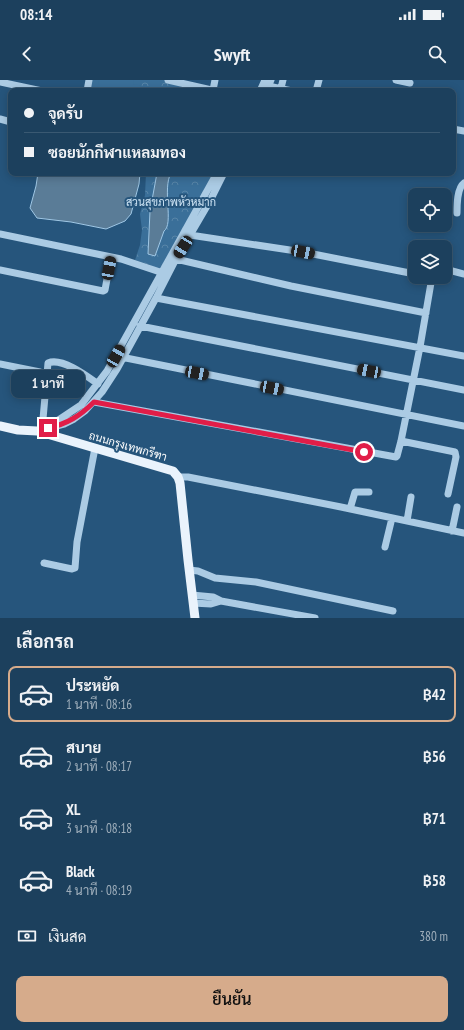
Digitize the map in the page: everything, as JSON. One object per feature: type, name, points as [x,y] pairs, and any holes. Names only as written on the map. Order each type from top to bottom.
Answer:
[{"type":"main road","name":"ถนนกรุงเทพกรีฑา","points":[[0,426],[18,430],[42,430],[95,448],[173,471],[178,477]]},
{"type":"main road","points":[[178,477],[195,618]]},
{"type":"street","points":[[168,80],[201,88]]},
{"type":"street","points":[[267,84],[281,88],[283,80]]},
{"type":"street","points":[[396,80],[411,81]]},
{"type":"street","points":[[0,82],[28,88]]},
{"type":"street","points":[[42,430],[64,424],[85,411],[94,402],[111,379],[119,357],[215,176]]},
{"type":"street","points":[[42,430],[81,405],[119,357],[140,326],[156,298],[222,176]]},
{"type":"street","points":[[457,213],[460,187],[464,183]]},
{"type":"street","points":[[0,234],[133,262],[163,273]]},
{"type":"street","points":[[190,235],[303,252],[408,273]]},
{"type":"street","points":[[0,270],[103,291],[105,290],[111,257]]},
{"type":"street","points":[[176,259],[291,286],[426,313]]},
{"type":"street","points":[[452,271],[464,274]]},
{"type":"street","points":[[94,402],[394,458],[397,456],[401,441],[432,284]]},
{"type":"street","points":[[156,298],[464,356]]},
{"type":"street","points":[[140,326],[464,390]]},
{"type":"street","points":[[119,357],[464,426]]},
{"type":"street","points":[[42,430],[48,363],[58,362],[76,369],[98,384]]},
{"type":"street","points":[[0,364],[40,372]]},
{"type":"street","points":[[401,441],[455,452],[456,456],[448,494]]},
{"type":"street","points":[[44,563],[72,569],[75,568],[77,542],[95,448]]},
{"type":"street","points":[[178,477],[350,509],[464,533]]},
{"type":"street","points":[[350,509],[355,492],[369,492]]},
{"type":"street","points":[[406,521],[411,497]]},
{"type":"street","points":[[452,531],[457,507]]},
{"type":"street","points":[[385,547],[392,518]]},
{"type":"street","points":[[189,570],[198,571],[215,578],[256,582],[394,611]]},
{"type":"street","points":[[193,599],[211,604],[221,601],[315,618]]},
{"type":"green space","points":[[90,80],[167,80],[203,88],[88,88]]},
{"type":"green space","points":[[99,80],[134,80],[133,84],[154,88],[98,88]]},
{"type":"green space","name":"สวนสุขภาพหัวหมาก","points":[[146,176],[215,176],[163,273],[150,265],[135,260],[140,245],[142,230],[140,214],[145,195]]},
{"type":"shaded area","points":[[38,176],[140,176],[131,214],[125,221],[106,229],[71,222],[37,218],[30,208]]},
{"type":"shaded area","points":[[156,176],[170,176],[168,188],[167,227],[164,231],[155,256],[148,254],[150,211]]},
{"type":"route","points":[[48,428],[64,424],[74,419],[94,402],[364,452]]}]
